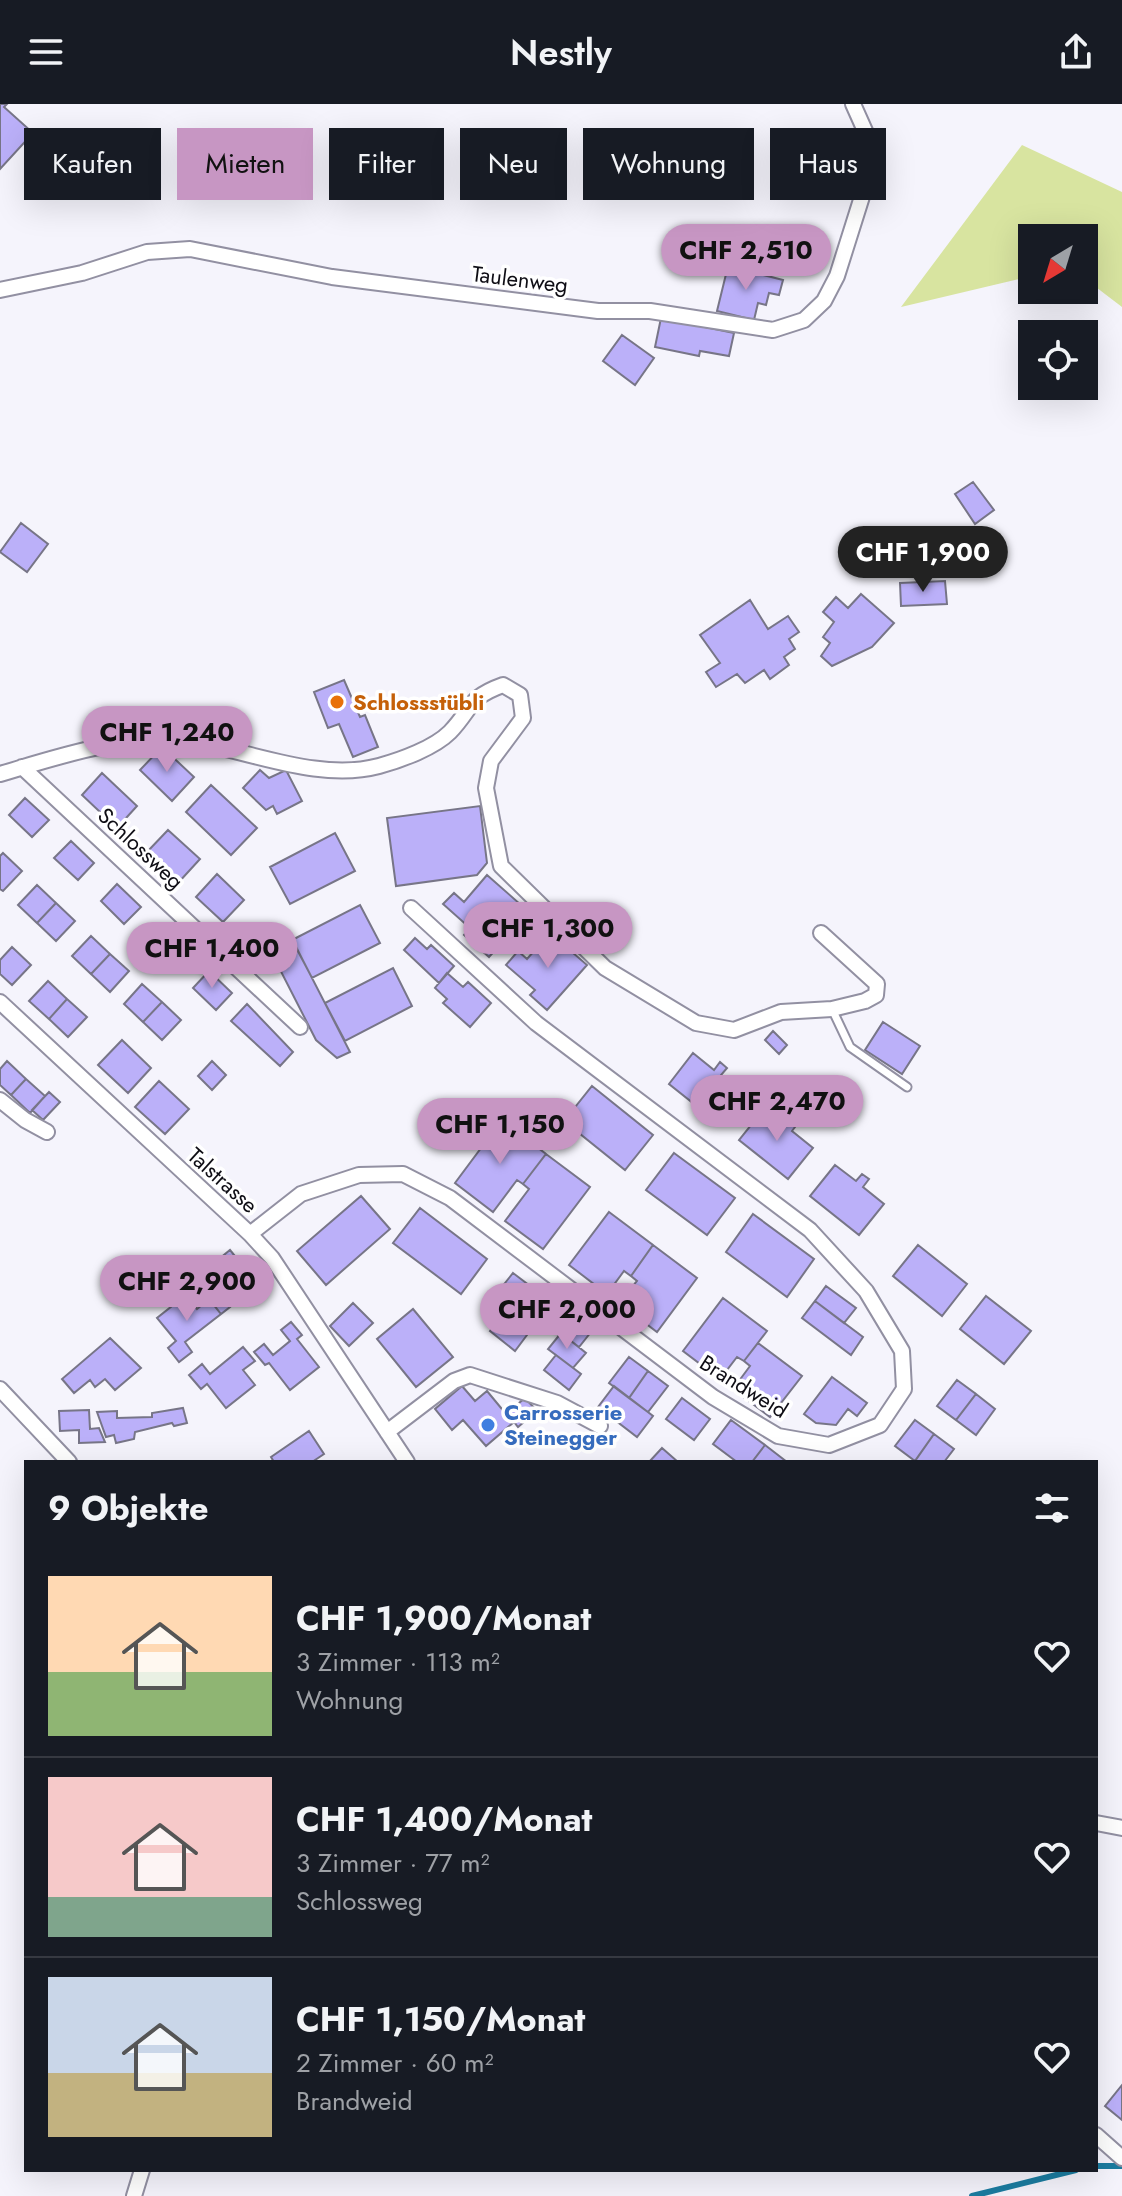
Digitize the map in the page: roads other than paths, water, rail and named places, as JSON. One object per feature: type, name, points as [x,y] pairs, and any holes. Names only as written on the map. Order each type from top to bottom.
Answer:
[{"type":"street","name":"Taulenweg","points":[[0,290],[82,273],[147,252],[190,249],[332,277],[598,311],[650,311],[773,330],[804,320],[824,301],[837,276],[871,168],[870,142],[853,104]]},
{"type":"street","points":[[0,774],[77,751],[132,743],[189,741],[304,767],[377,767],[418,752],[449,733],[481,693],[503,685],[520,695],[523,718],[491,761],[486,788],[501,866],[605,968],[696,1023],[734,1030],[781,1012],[832,1009],[876,995],[877,984],[821,933]]},
{"type":"street","name":"Schlossweg","points":[[22,767],[300,1027]]},
{"type":"street","name":"Brandweid","points":[[250,1234],[301,1194],[359,1175],[403,1174],[450,1198],[713,1397],[778,1436],[829,1445],[880,1425],[904,1389],[902,1351],[866,1291],[810,1230],[536,1023],[411,908]]},
{"type":"street","name":"Talstrasse","points":[[0,1002],[272,1258],[406,1460]]},
{"type":"street","points":[[0,1100],[25,1120],[47,1132]]},
{"type":"street","points":[[387,1432],[454,1381],[470,1375],[557,1403],[600,1426]]},
{"type":"street","points":[[0,1389],[67,1460]]},
{"type":"street","points":[[1098,1823],[1122,1828]]},
{"type":"street","points":[[1098,2137],[1122,2158]]},
{"type":"street","points":[[134,2196],[141,2172]]},
{"type":"lane","points":[[832,1009],[850,1047],[907,1087]]},
{"type":"waterway","points":[[1098,2166],[1122,2166]]},
{"type":"waterway","points":[[972,2196],[1068,2172]]},
{"type":"place","name":"Schlossstübli","points":[[337,702]]},
{"type":"place","name":"Carrosserie Steinegger","points":[[488,1425]]}]
